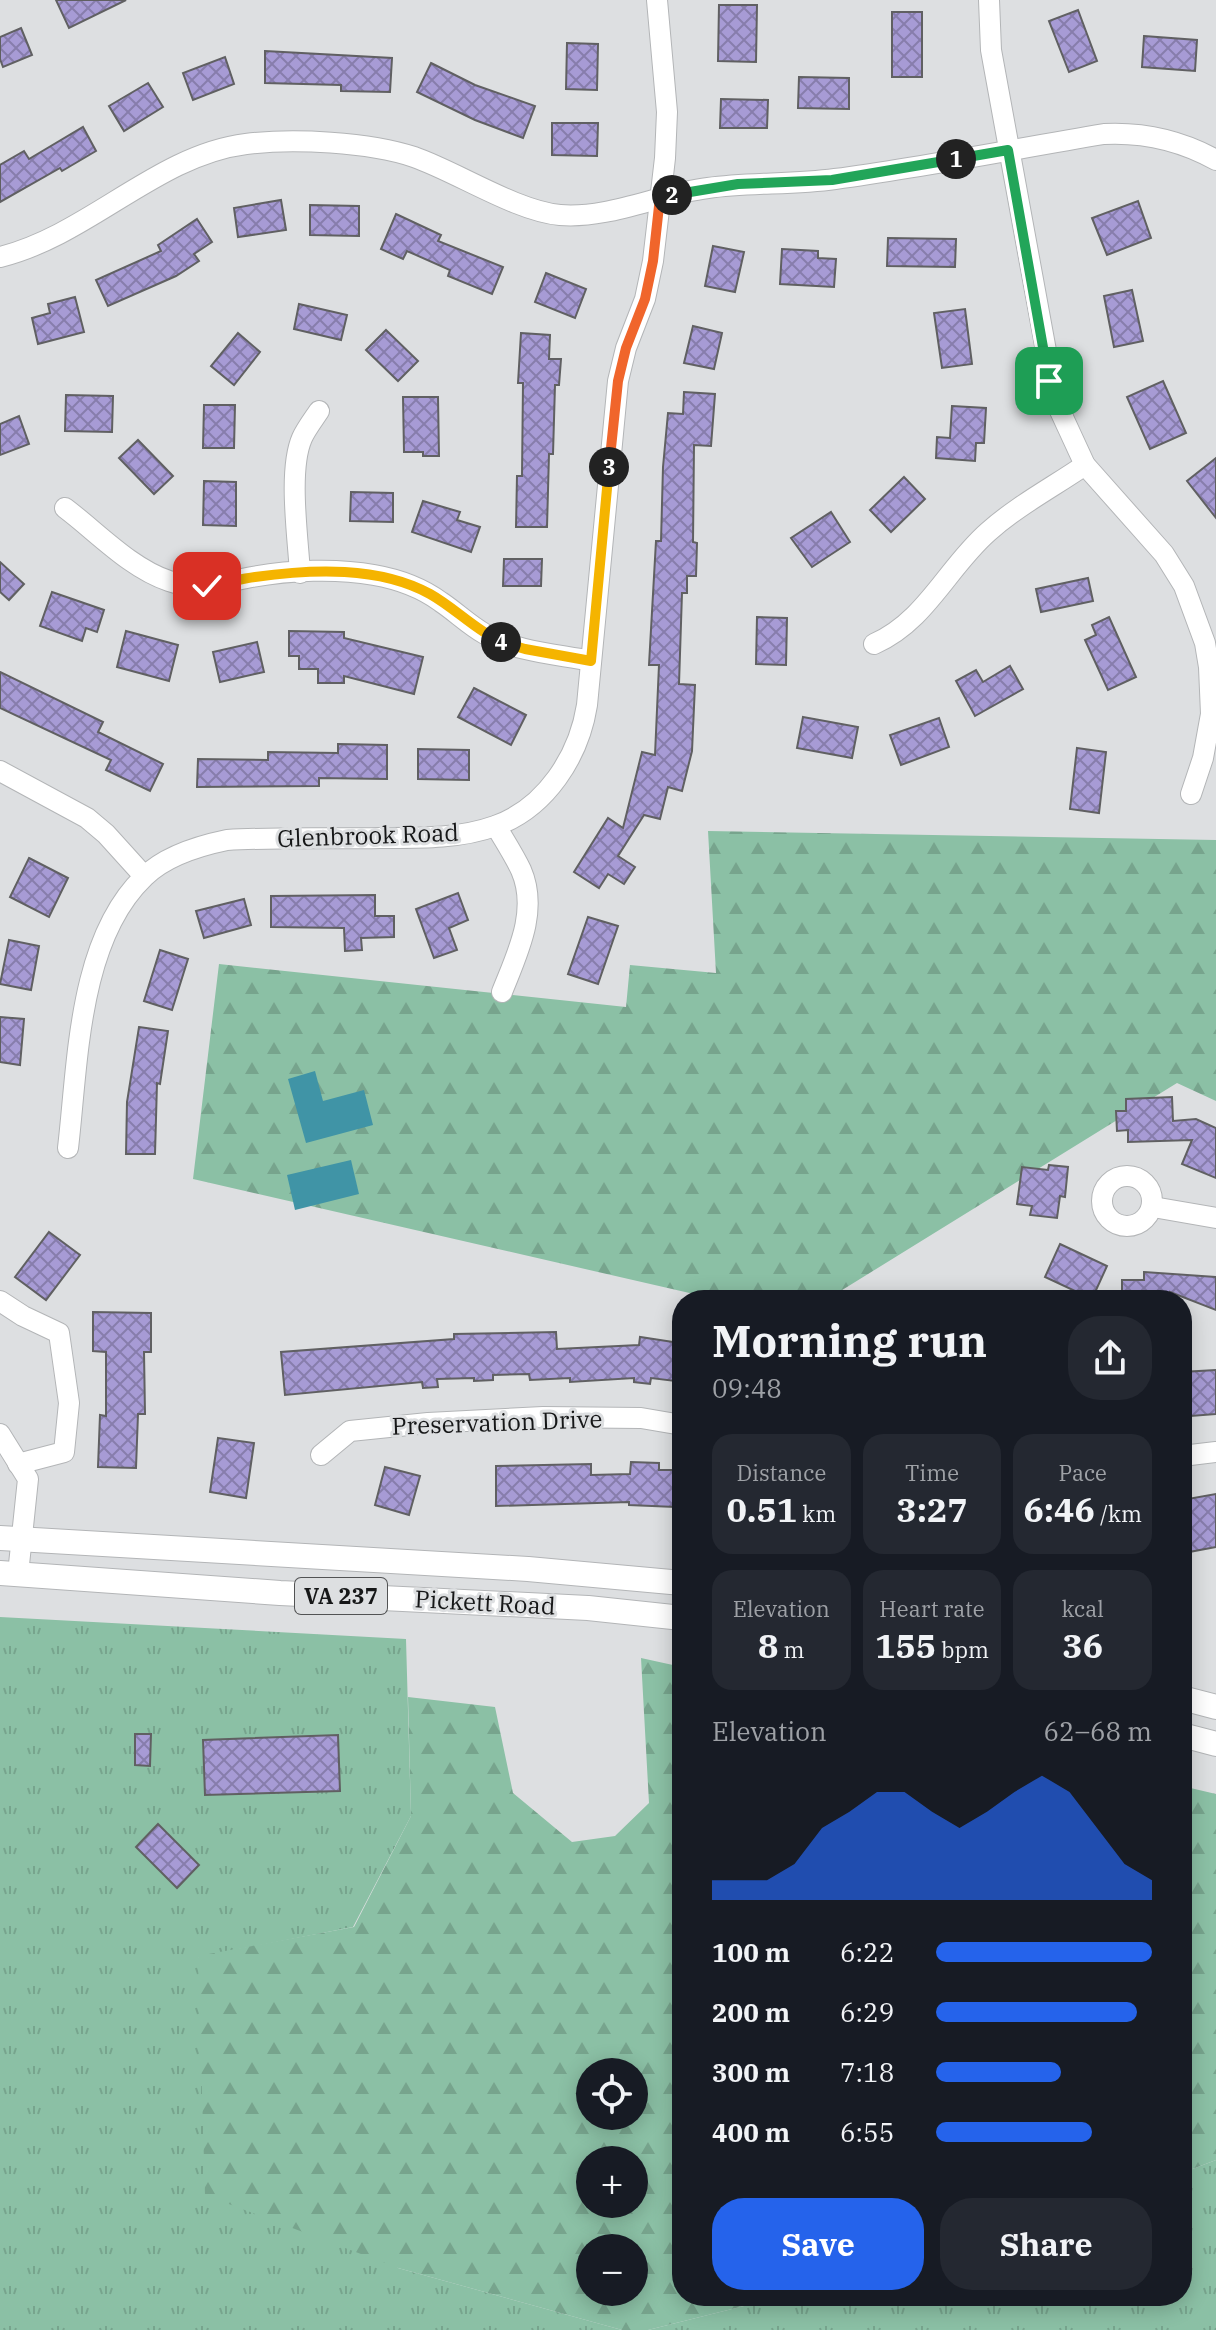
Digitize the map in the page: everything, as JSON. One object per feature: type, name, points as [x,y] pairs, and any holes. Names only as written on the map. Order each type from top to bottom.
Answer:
[{"type":"main road","name":"Pickett Road","points":[[12,1539],[528,1569],[672,1582]]},
{"type":"main road","name":"Pickett Road","points":[[9,1574],[280,1593],[588,1608],[672,1617]]},
{"type":"main road","points":[[1192,1701],[1216,1707]]},
{"type":"main road","points":[[1192,1738],[1216,1744]]},
{"type":"street","name":"Glenbrook Road","points":[[68,1148],[83,1021],[100,949],[120,907],[144,876],[166,861],[199,846],[227,840],[470,834],[496,826],[527,808],[551,787],[569,762],[585,718],[618,381],[626,348],[645,299],[653,261],[667,112],[657,0]]},
{"type":"street","points":[[989,0],[991,50],[1049,381],[1060,413],[1085,465],[1164,554],[1184,586],[1200,625],[1209,667],[1211,714],[1203,758],[1191,794]]},
{"type":"street","points":[[0,257],[48,242],[189,160],[224,148],[273,141],[380,149],[403,154],[531,208],[559,215],[582,215],[660,197],[738,184],[832,180],[1104,134],[1158,136],[1216,160]]},
{"type":"street","points":[[300,573],[297,462],[301,439],[319,411]]},
{"type":"street","points":[[874,644],[902,628],[921,612],[962,558],[988,532],[1085,465]]},
{"type":"street","points":[[65,508],[148,571],[169,581],[207,586],[300,573],[375,575],[430,594],[474,627],[500,641],[525,649],[591,661]]},
{"type":"street","points":[[0,771],[87,818],[144,876]]},
{"type":"street","points":[[496,826],[521,870],[528,899],[527,918],[518,951],[502,992]]},
{"type":"street","points":[[1153,1207],[1216,1218]]},
{"type":"street","points":[[0,1301],[59,1333],[69,1403],[64,1452],[18,1464]]},
{"type":"street","name":"Preservation Drive","points":[[321,1455],[350,1431],[428,1423],[543,1417],[641,1418],[672,1423]]},
{"type":"street","points":[[0,1434],[28,1479],[12,1539],[9,1574]]},
{"type":"street","points":[[1192,1455],[1216,1452]]},
{"type":"green space","points":[[708,831],[1216,840],[1216,1101],[1177,1083],[842,1290],[676,1290],[193,1179],[219,964],[626,1007],[630,965],[716,973]]},
{"type":"green space","points":[[0,1617],[406,1639],[411,1816],[353,1927],[198,1957],[398,2268],[622,2330],[0,2330]]},
{"type":"green space","points":[[641,1658],[672,1665],[672,2306],[744,2306],[648,2330],[622,2330],[398,2268],[205,2195],[198,1956],[354,1927],[411,1816],[408,1697],[495,1707],[513,1793],[572,1842],[615,1836],[649,1803]]},
{"type":"green space","points":[[1192,1788],[1216,1794],[1216,2160],[1192,2169]]},
{"type":"green space","points":[[1216,2160],[1216,2330],[648,2330],[744,2306],[1192,2306],[1192,2169]]},
{"type":"water","points":[[315,1071],[323,1101],[364,1090],[373,1125],[306,1143],[288,1079]]},
{"type":"water","points":[[351,1160],[359,1194],[295,1210],[287,1175]]},
{"type":"building","points":[[56,0],[126,0],[69,28]]},
{"type":"building","points":[[719,5],[757,5],[756,62],[718,61]]},
{"type":"building","points":[[1078,10],[1097,61],[1069,72],[1049,21]]},
{"type":"building","points":[[892,12],[922,12],[922,77],[892,77]]},
{"type":"building","points":[[21,28],[32,55],[3,67],[0,37]]},
{"type":"building","points":[[1144,36],[1197,40],[1195,71],[1142,67]]},
{"type":"building","points":[[567,43],[598,44],[597,90],[566,89]]},
{"type":"building","points":[[265,51],[392,58],[390,92],[341,91],[341,85],[265,83]]},
{"type":"building","points":[[225,57],[234,84],[193,100],[183,73]]},
{"type":"building","points":[[431,63],[475,85],[535,106],[523,138],[475,120],[417,92]]},
{"type":"building","points":[[799,77],[849,78],[849,109],[798,108]]},
{"type":"building","points":[[148,83],[163,107],[124,131],[109,106]]},
{"type":"building","points":[[721,99],[768,100],[767,128],[720,128]]},
{"type":"building","points":[[552,123],[598,123],[597,156],[552,155]]},
{"type":"building","points":[[83,127],[96,151],[0,202],[0,165],[24,151],[29,159]]},
{"type":"building","points":[[281,200],[286,230],[238,237],[234,208]]},
{"type":"building","points":[[1138,201],[1151,238],[1107,255],[1092,218]]},
{"type":"building","points":[[310,205],[359,206],[359,236],[310,235]]},
{"type":"building","points":[[396,214],[441,235],[438,241],[503,267],[492,294],[448,276],[450,270],[407,251],[403,259],[381,249]]},
{"type":"building","points":[[197,219],[212,242],[194,254],[199,261],[176,276],[108,306],[96,280],[161,251],[158,245]]},
{"type":"building","points":[[888,238],[956,239],[955,267],[887,266]]},
{"type":"building","points":[[713,246],[744,252],[735,292],[705,286]]},
{"type":"building","points":[[782,249],[818,251],[818,258],[836,259],[834,287],[780,284]]},
{"type":"building","points":[[546,273],[586,289],[575,318],[535,302]]},
{"type":"building","points":[[1132,290],[1143,341],[1114,347],[1104,296]]},
{"type":"building","points":[[75,297],[84,332],[38,344],[32,318],[50,313],[48,304]]},
{"type":"building","points":[[299,304],[347,315],[341,340],[294,329]]},
{"type":"building","points":[[965,309],[972,364],[942,368],[934,313]]},
{"type":"building","points":[[693,326],[722,333],[714,369],[684,363]]},
{"type":"building","points":[[386,330],[418,361],[398,381],[366,350]]},
{"type":"building","points":[[238,333],[260,352],[234,385],[211,366]]},
{"type":"building","points":[[521,333],[550,335],[549,359],[561,359],[559,385],[555,385],[553,454],[549,454],[547,527],[516,527],[517,476],[522,476],[523,383],[518,383]]},
{"type":"building","points":[[1163,381],[1186,433],[1150,449],[1127,397]]},
{"type":"building","points":[[684,392],[715,394],[711,446],[694,445],[693,542],[697,543],[696,576],[687,576],[687,593],[682,593],[679,684],[695,685],[692,751],[682,791],[668,787],[660,819],[644,815],[618,856],[635,867],[624,884],[608,874],[599,888],[574,872],[608,818],[623,828],[642,752],[655,755],[659,665],[649,665],[656,541],[661,541],[668,413],[683,414]]},
{"type":"building","points":[[66,395],[113,396],[112,432],[65,431]]},
{"type":"building","points":[[403,397],[438,397],[439,456],[404,452]]},
{"type":"building","points":[[204,405],[235,405],[234,448],[203,448]]},
{"type":"building","points":[[952,406],[986,408],[984,443],[976,443],[975,461],[936,458],[937,437],[950,438]]},
{"type":"building","points":[[19,416],[29,444],[0,455],[0,424]]},
{"type":"building","points":[[138,440],[173,476],[154,494],[119,458]]},
{"type":"building","points":[[1216,458],[1216,518],[1187,481]]},
{"type":"building","points":[[904,477],[925,499],[891,532],[870,510]]},
{"type":"building","points":[[204,481],[236,482],[236,526],[203,525]]},
{"type":"building","points":[[351,492],[393,493],[393,522],[350,521]]},
{"type":"building","points":[[423,501],[460,512],[457,520],[480,527],[471,552],[412,532]]},
{"type":"building","points":[[831,512],[850,542],[812,567],[791,538]]},
{"type":"building","points":[[504,559],[542,559],[541,586],[503,586]]},
{"type":"building","points":[[0,562],[24,584],[9,600],[0,592]]},
{"type":"building","points":[[1088,578],[1093,601],[1041,612],[1036,589]]},
{"type":"building","points":[[52,592],[104,610],[97,632],[86,628],[82,641],[40,626]]},
{"type":"building","points":[[757,617],[787,618],[786,665],[756,664]]},
{"type":"building","points":[[1109,617],[1136,677],[1108,690],[1085,640],[1096,635],[1092,625]]},
{"type":"building","points":[[126,631],[178,645],[169,681],[117,667]]},
{"type":"building","points":[[289,631],[344,632],[344,638],[423,657],[414,694],[344,676],[344,683],[318,683],[318,669],[299,669],[299,656],[289,656]]},
{"type":"building","points":[[257,642],[264,672],[220,682],[213,652]]},
{"type":"building","points":[[1010,666],[1023,689],[975,716],[956,681],[976,670],[983,682]]},
{"type":"building","points":[[0,672],[103,722],[98,732],[163,764],[150,791],[106,770],[111,760],[0,708]]},
{"type":"building","points":[[474,688],[526,715],[511,745],[458,717]]},
{"type":"building","points":[[803,717],[858,727],[852,758],[797,748]]},
{"type":"building","points":[[939,718],[949,747],[901,765],[890,735]]},
{"type":"building","points":[[338,744],[387,745],[387,779],[319,778],[319,786],[197,787],[198,759],[268,760],[268,752],[338,753]]},
{"type":"building","points":[[1077,748],[1106,752],[1099,813],[1070,809]]},
{"type":"building","points":[[418,749],[469,750],[469,780],[418,779]]},
{"type":"building","points":[[29,858],[68,878],[49,917],[10,897]]},
{"type":"building","points":[[458,893],[468,920],[449,928],[457,950],[434,958],[416,909]]},
{"type":"building","points":[[375,895],[375,916],[394,916],[394,937],[361,938],[362,950],[345,951],[344,928],[271,927],[271,896]]},
{"type":"building","points":[[244,899],[251,925],[204,938],[196,911]]},
{"type":"building","points":[[588,917],[618,926],[598,984],[568,974]]},
{"type":"building","points":[[9,940],[39,946],[31,990],[0,984]]},
{"type":"building","points":[[160,950],[188,959],[172,1010],[144,1001]]},
{"type":"building","points":[[0,1017],[24,1019],[20,1065],[0,1062]]},
{"type":"building","points":[[139,1027],[168,1031],[160,1084],[157,1083],[155,1154],[126,1154],[127,1102]]},
{"type":"building","points":[[1172,1097],[1173,1121],[1196,1119],[1216,1128],[1216,1178],[1182,1164],[1192,1140],[1128,1142],[1128,1130],[1117,1131],[1116,1111],[1126,1111],[1126,1099]]},
{"type":"building","points":[[1049,1165],[1068,1167],[1065,1197],[1060,1196],[1057,1218],[1030,1215],[1032,1206],[1017,1204],[1022,1167],[1048,1170]]},
{"type":"building","points":[[49,1232],[80,1255],[46,1300],[15,1277]]},
{"type":"building","points":[[1060,1244],[1107,1266],[1096,1290],[1073,1290],[1045,1277]]},
{"type":"building","points":[[1144,1272],[1216,1277],[1216,1310],[1192,1301],[1192,1290],[1122,1290],[1122,1280],[1144,1280]]},
{"type":"building","points":[[93,1312],[151,1313],[151,1352],[144,1352],[145,1414],[138,1414],[136,1468],[98,1467],[100,1415],[106,1416],[106,1352],[93,1351]]},
{"type":"building","points":[[556,1332],[557,1349],[639,1345],[640,1337],[672,1342],[672,1381],[651,1378],[650,1384],[634,1382],[634,1378],[570,1382],[570,1378],[530,1380],[529,1374],[493,1375],[493,1380],[437,1379],[438,1387],[423,1388],[422,1382],[285,1395],[281,1352],[454,1339],[454,1334]]},
{"type":"building","points":[[1216,1370],[1216,1414],[1192,1416],[1192,1371]]},
{"type":"building","points":[[218,1438],[254,1443],[246,1498],[210,1492]]},
{"type":"building","points":[[631,1462],[659,1463],[659,1470],[672,1470],[672,1507],[629,1505],[629,1502],[496,1506],[496,1466],[591,1464],[591,1475],[630,1474]]},
{"type":"building","points":[[385,1467],[420,1476],[409,1515],[375,1505]]},
{"type":"building","points":[[1216,1494],[1216,1547],[1192,1551],[1192,1498]]},
{"type":"building","points":[[135,1734],[151,1734],[150,1766],[135,1765]]},
{"type":"building","points":[[338,1735],[340,1791],[205,1795],[203,1740]]},
{"type":"building","points":[[158,1824],[199,1865],[177,1888],[136,1847]]},
{"type":"route","points":[[207,586],[300,573],[375,575],[430,594],[474,627],[500,641],[525,649],[591,661],[618,381],[626,348],[645,299],[660,197],[738,184],[832,180],[1008,150],[1049,381]]}]
